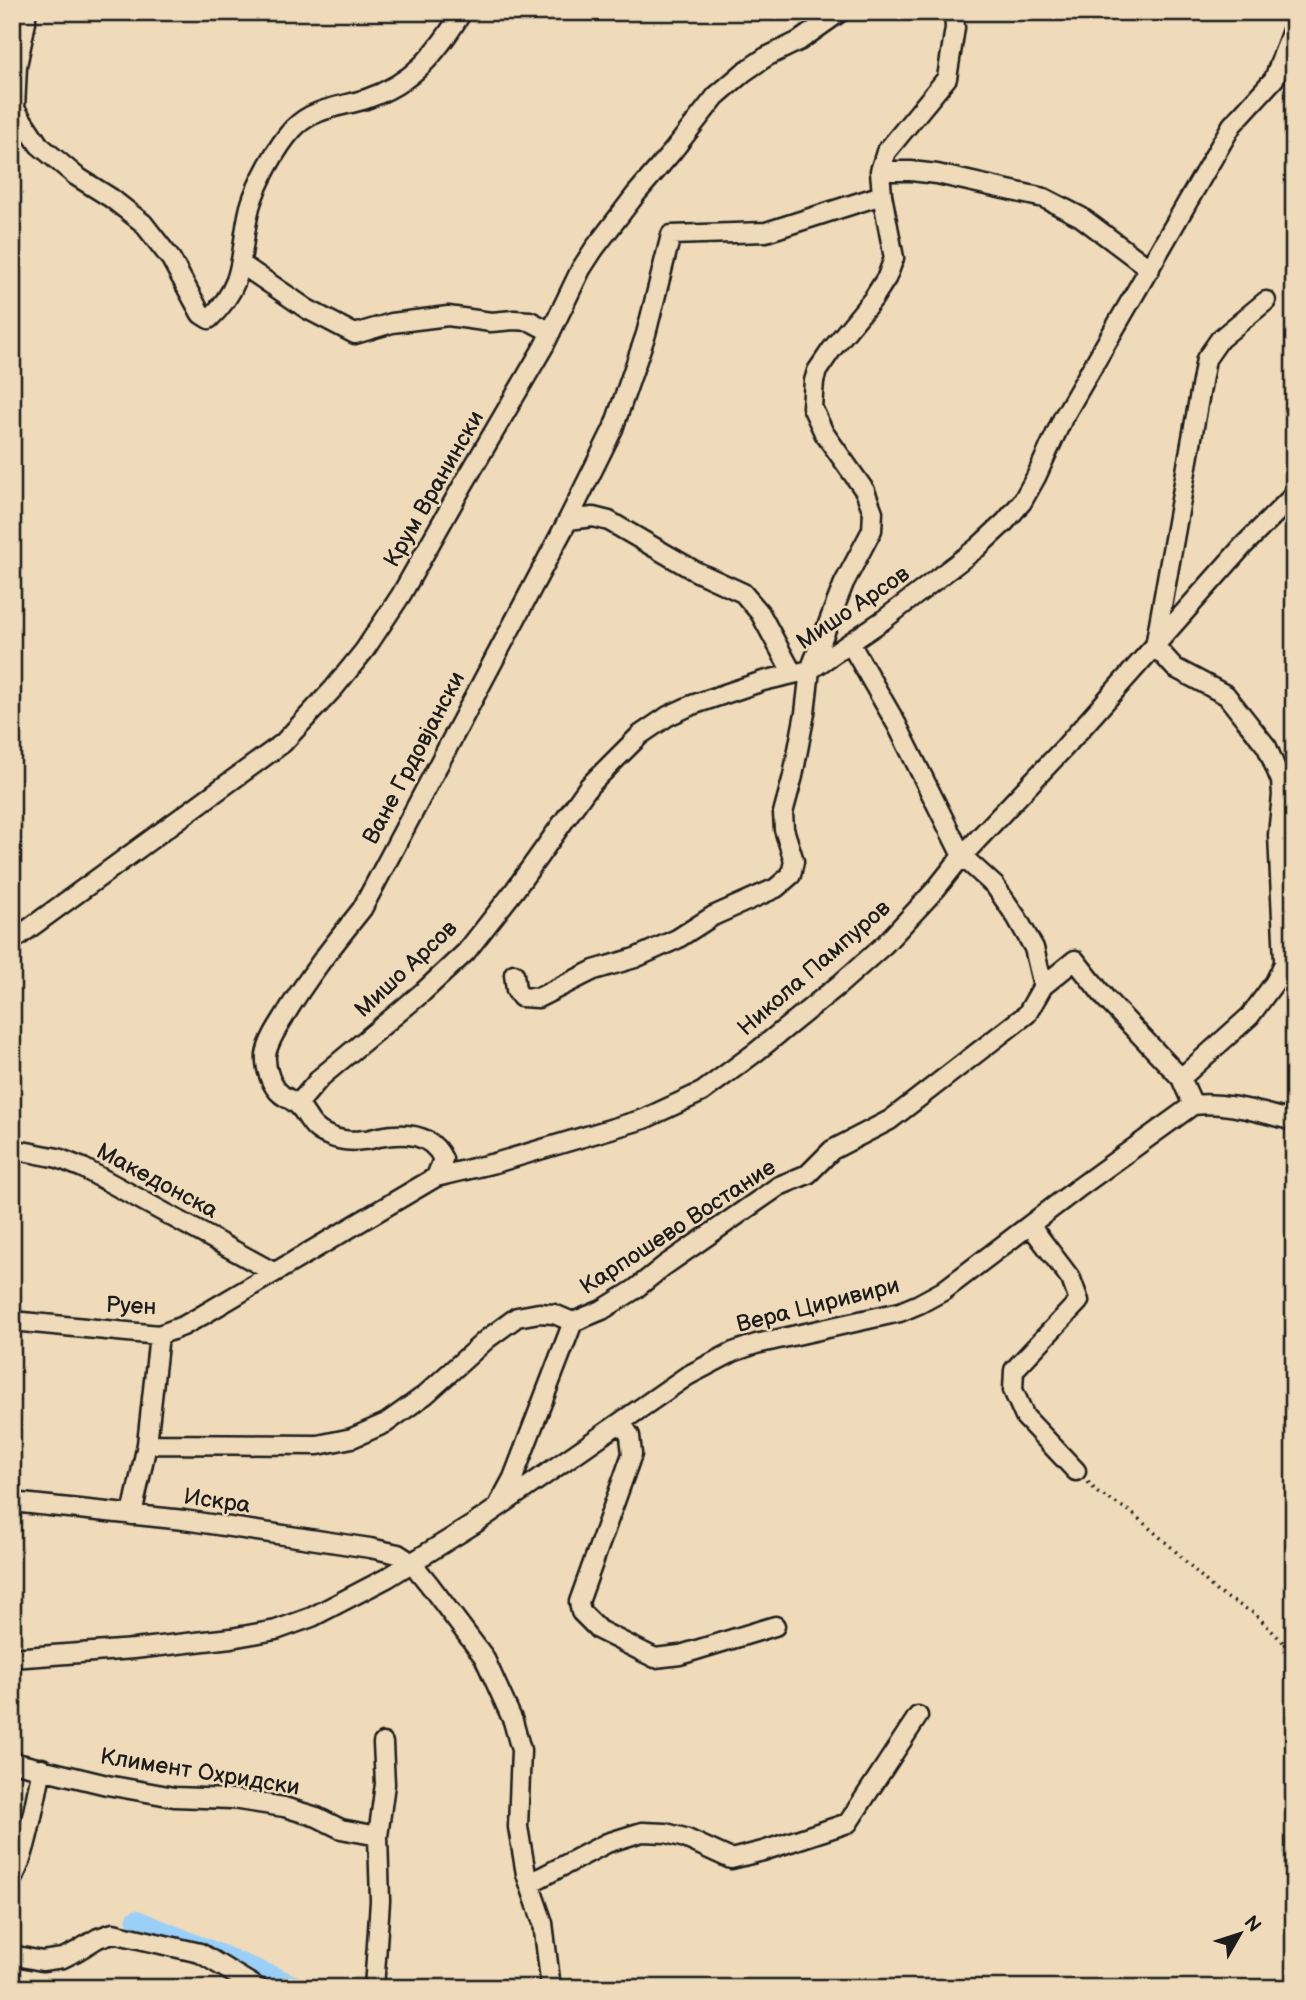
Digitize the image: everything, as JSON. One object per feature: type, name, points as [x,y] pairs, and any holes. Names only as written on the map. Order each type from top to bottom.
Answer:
[{"type":"street","points":[[26,12],[17,66],[15,109],[39,145],[76,176],[143,223],[171,259],[201,314],[209,319],[222,307],[239,276],[250,209],[257,188],[293,129],[314,113],[368,98],[412,76],[432,55],[462,12]]},
{"type":"street","name":"Крум Вранински","points":[[12,941],[283,743],[334,688],[364,651],[401,595],[551,332],[580,269],[594,249],[716,96],[766,57],[799,41],[840,12]]},
{"type":"street","points":[[514,974],[516,990],[522,998],[538,998],[594,970],[635,958],[677,939],[713,916],[785,882],[791,875],[794,861],[784,829],[783,813],[805,713],[802,672],[872,530],[873,512],[865,491],[824,433],[812,407],[812,395],[817,371],[887,277],[894,258],[880,171],[886,152],[947,78],[955,28],[954,12]]},
{"type":"street","name":"Мишо Арсов","points":[[298,1104],[321,1077],[467,952],[589,786],[640,735],[668,716],[692,705],[763,681],[802,672],[882,621],[977,548],[1005,522],[1022,502],[1063,418],[1232,125],[1274,79],[1294,25]]},
{"type":"street","points":[[880,171],[937,174],[1044,198],[1081,217],[1150,269]]},
{"type":"street","name":"Ване Грдовјански","points":[[436,1177],[443,1159],[438,1148],[430,1142],[400,1135],[363,1141],[343,1139],[326,1135],[312,1126],[298,1104],[280,1093],[270,1077],[266,1054],[274,1033],[321,960],[362,909],[568,520],[613,429],[646,334],[671,235],[766,232],[882,195]]},
{"type":"street","points":[[241,264],[307,309],[355,334],[392,323],[448,316],[491,322],[530,321],[551,332]]},
{"type":"street","points":[[1266,301],[1220,339],[1206,359],[1155,646],[1175,668],[1226,695],[1267,747],[1281,781],[1288,799],[1278,835],[1285,962]]},
{"type":"street","name":"Никола Пампуров","points":[[273,1272],[436,1177],[495,1163],[644,1119],[702,1092],[756,1052],[885,944],[936,890],[962,856],[1064,748],[1242,546],[1294,495]]},
{"type":"street","points":[[568,520],[593,517],[609,521],[695,571],[743,593],[802,672]]},
{"type":"street","points":[[850,643],[897,725],[962,856],[995,886],[1034,948],[1043,986]]},
{"type":"street","points":[[1294,943],[1275,982],[1250,1016],[1181,1078],[1193,1105],[1226,1105],[1294,1121]]},
{"type":"street","name":"Карпошево Востание","points":[[148,1444],[317,1445],[352,1438],[386,1423],[425,1395],[486,1339],[517,1317],[539,1313],[554,1314],[573,1322],[602,1310],[779,1186],[808,1174],[832,1150],[891,1119],[1027,1014],[1043,986],[1075,960],[1106,999],[1181,1078]]},
{"type":"street","name":"Вера Циривири","points":[[12,1658],[134,1649],[231,1638],[276,1630],[312,1617],[412,1563],[687,1376],[733,1352],[756,1344],[900,1312],[943,1291],[1193,1105]]},
{"type":"street","name":"Македонска","points":[[12,1149],[58,1158],[83,1168],[273,1272]]},
{"type":"street","points":[[1030,1225],[1071,1279],[1079,1301],[1014,1370],[1013,1390],[1025,1417],[1076,1471]]},
{"type":"street","name":"Руен","points":[[12,1321],[159,1335],[183,1326],[273,1272]]},
{"type":"street","points":[[497,1507],[513,1478],[573,1322]]},
{"type":"street","points":[[132,1515],[148,1444],[159,1335]]},
{"type":"street","points":[[621,1422],[630,1436],[632,1454],[579,1602],[581,1612],[599,1630],[655,1658],[681,1655],[775,1626]]},
{"type":"street","name":"Искра","points":[[12,1502],[184,1520],[370,1548],[398,1554],[412,1563]]},
{"type":"street","points":[[412,1563],[458,1619],[484,1657],[513,1721],[521,1750],[518,1827],[526,1874],[543,1923],[551,1988]]},
{"type":"street","points":[[530,1883],[607,1843],[642,1832],[666,1833],[685,1838],[731,1858],[763,1851],[848,1823],[918,1716]]},
{"type":"street","points":[[374,1988],[380,1901],[378,1836],[385,1784],[383,1743]]},
{"type":"street","name":"Климент Охридски","points":[[12,1762],[174,1797],[232,1799],[284,1807],[317,1817],[341,1829],[378,1836]]},
{"type":"street","points":[[12,1879],[17,1872],[41,1768]]},
{"type":"street","points":[[12,1955],[41,1961],[63,1958],[98,1938],[114,1933],[200,1953],[258,1988]]},
{"type":"path","points":[[1076,1471],[1098,1493],[1131,1512],[1217,1592],[1255,1614],[1294,1653]]},
{"type":"waterway","points":[[136,1919],[295,1985],[295,1988]]}]
